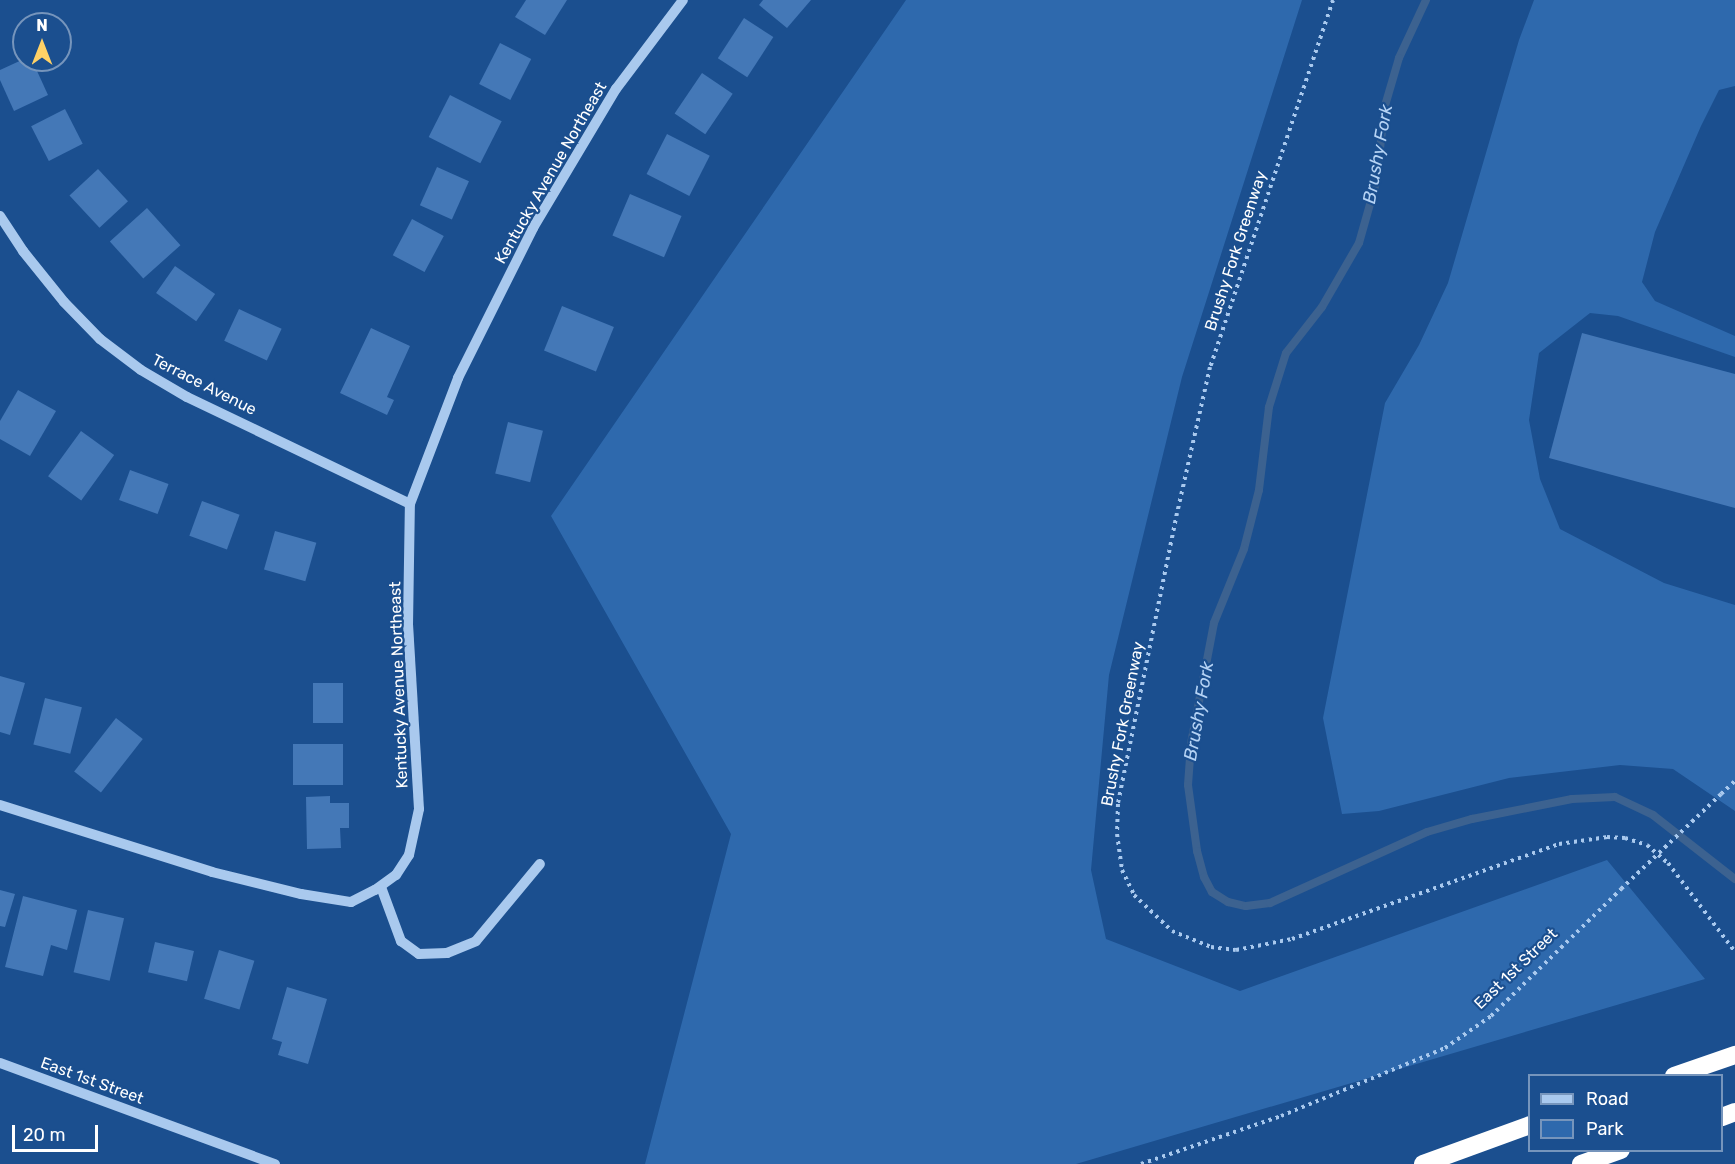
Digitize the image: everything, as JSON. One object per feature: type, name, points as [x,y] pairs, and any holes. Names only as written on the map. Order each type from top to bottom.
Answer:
[{"type":"highway","points":[[1680,1074],[1735,1055]]},
{"type":"highway","points":[[1423,1164],[1528,1126]]},
{"type":"highway","points":[[1581,1164],[1615,1152]]},
{"type":"street","name":"Kentucky Avenue Northeast","points":[[0,805],[212,872],[301,894],[351,902],[381,887],[396,875],[409,855],[419,809],[408,625],[410,504],[458,378],[533,228],[616,89],[683,0]]},
{"type":"street","name":"Terrace Avenue","points":[[0,216],[23,251],[64,302],[100,339],[141,370],[187,397],[410,504]]},
{"type":"street","points":[[381,887],[401,940],[419,954],[447,953],[476,941],[540,864]]},
{"type":"street","name":"East 1st Street","points":[[0,1063],[275,1164]]},
{"type":"path","name":"Brushy Fork Greenway","points":[[1333,0],[1210,367],[1177,513],[1118,804],[1117,834],[1122,870],[1134,895],[1145,909],[1172,931],[1211,947],[1236,950],[1292,939],[1559,844],[1607,837],[1625,838],[1647,845],[1676,870],[1735,952]]},
{"type":"path","name":"East 1st Street","points":[[1141,1164],[1281,1116],[1445,1048],[1491,1016],[1735,781]]},
{"type":"green space","points":[[906,0],[1302,0],[1182,377],[1109,675],[1091,870],[1106,939],[1240,991],[1607,860],[1705,979],[1076,1164],[645,1164],[731,834],[551,516]]},
{"type":"green space","points":[[1534,0],[1735,0],[1735,86],[1719,90],[1701,126],[1655,232],[1642,282],[1655,301],[1735,336],[1735,357],[1618,316],[1590,313],[1539,353],[1529,420],[1540,479],[1560,529],[1664,583],[1735,605],[1735,811],[1673,769],[1620,765],[1509,778],[1379,811],[1342,814],[1323,718],[1385,403],[1419,345],[1448,283],[1519,40]]},
{"type":"building","points":[[526,0],[567,0],[545,35],[515,17]]},
{"type":"building","points":[[763,0],[811,0],[787,28],[759,5]]},
{"type":"building","points":[[744,18],[773,37],[747,77],[718,58]]},
{"type":"building","points":[[500,43],[531,59],[510,100],[479,84]]},
{"type":"building","points":[[12,64],[12,72],[37,72],[48,95],[14,111],[0,80],[0,70]]},
{"type":"building","points":[[702,73],[733,94],[705,134],[675,114]]},
{"type":"building","points":[[450,95],[502,121],[480,163],[429,137]]},
{"type":"building","points":[[65,109],[83,144],[49,161],[31,126]]},
{"type":"building","points":[[667,134],[710,156],[689,196],[647,174]]},
{"type":"building","points":[[437,167],[469,181],[452,220],[420,205]]},
{"type":"building","points":[[98,169],[128,201],[99,228],[69,196]]},
{"type":"building","points":[[630,194],[682,216],[664,257],[612,235]]},
{"type":"building","points":[[147,208],[180,245],[143,279],[110,241]]},
{"type":"building","points":[[412,219],[444,236],[425,272],[393,255]]},
{"type":"building","points":[[175,266],[215,294],[196,321],[156,293]]},
{"type":"building","points":[[562,306],[614,327],[596,371],[544,351]]},
{"type":"building","points":[[239,309],[282,329],[267,361],[224,341]]},
{"type":"building","points":[[371,328],[410,346],[387,397],[394,400],[387,415],[340,393]]},
{"type":"building","points":[[1582,333],[1735,374],[1735,508],[1549,458]]},
{"type":"building","points":[[18,390],[56,411],[30,456],[0,439],[0,421]]},
{"type":"building","points":[[508,422],[543,431],[530,482],[495,473]]},
{"type":"building","points":[[81,431],[114,455],[81,500],[48,476]]},
{"type":"building","points":[[130,470],[169,484],[158,514],[119,500]]},
{"type":"building","points":[[202,501],[240,515],[227,549],[189,536]]},
{"type":"building","points":[[275,531],[316,543],[305,581],[264,569]]},
{"type":"building","points":[[0,676],[25,683],[10,735],[0,732]]},
{"type":"building","points":[[313,683],[343,683],[343,723],[313,723]]},
{"type":"building","points":[[45,698],[82,707],[70,754],[33,745]]},
{"type":"building","points":[[116,718],[143,739],[101,793],[74,772]]},
{"type":"building","points":[[293,744],[343,744],[343,785],[293,785]]},
{"type":"building","points":[[330,796],[330,803],[349,803],[349,828],[340,828],[341,848],[307,849],[306,797]]},
{"type":"building","points":[[0,890],[15,894],[5,927],[0,926]]},
{"type":"building","points":[[23,896],[77,910],[67,950],[51,945],[43,976],[5,967]]},
{"type":"building","points":[[88,910],[124,918],[110,981],[74,972]]},
{"type":"building","points":[[155,942],[194,951],[187,981],[148,972]]},
{"type":"building","points":[[219,950],[254,961],[239,1010],[204,999]]},
{"type":"building","points":[[287,987],[327,999],[308,1064],[278,1055],[282,1042],[272,1039]]},
{"type":"waterway","name":"Brushy Fork","points":[[1426,0],[1399,58],[1385,106],[1376,183],[1359,243],[1322,307],[1286,353],[1269,407],[1259,490],[1244,549],[1214,623],[1191,744],[1188,785],[1197,851],[1204,877],[1212,892],[1228,902],[1246,906],[1270,903],[1427,832],[1472,819],[1572,799],[1615,797],[1653,815],[1735,879]]}]
